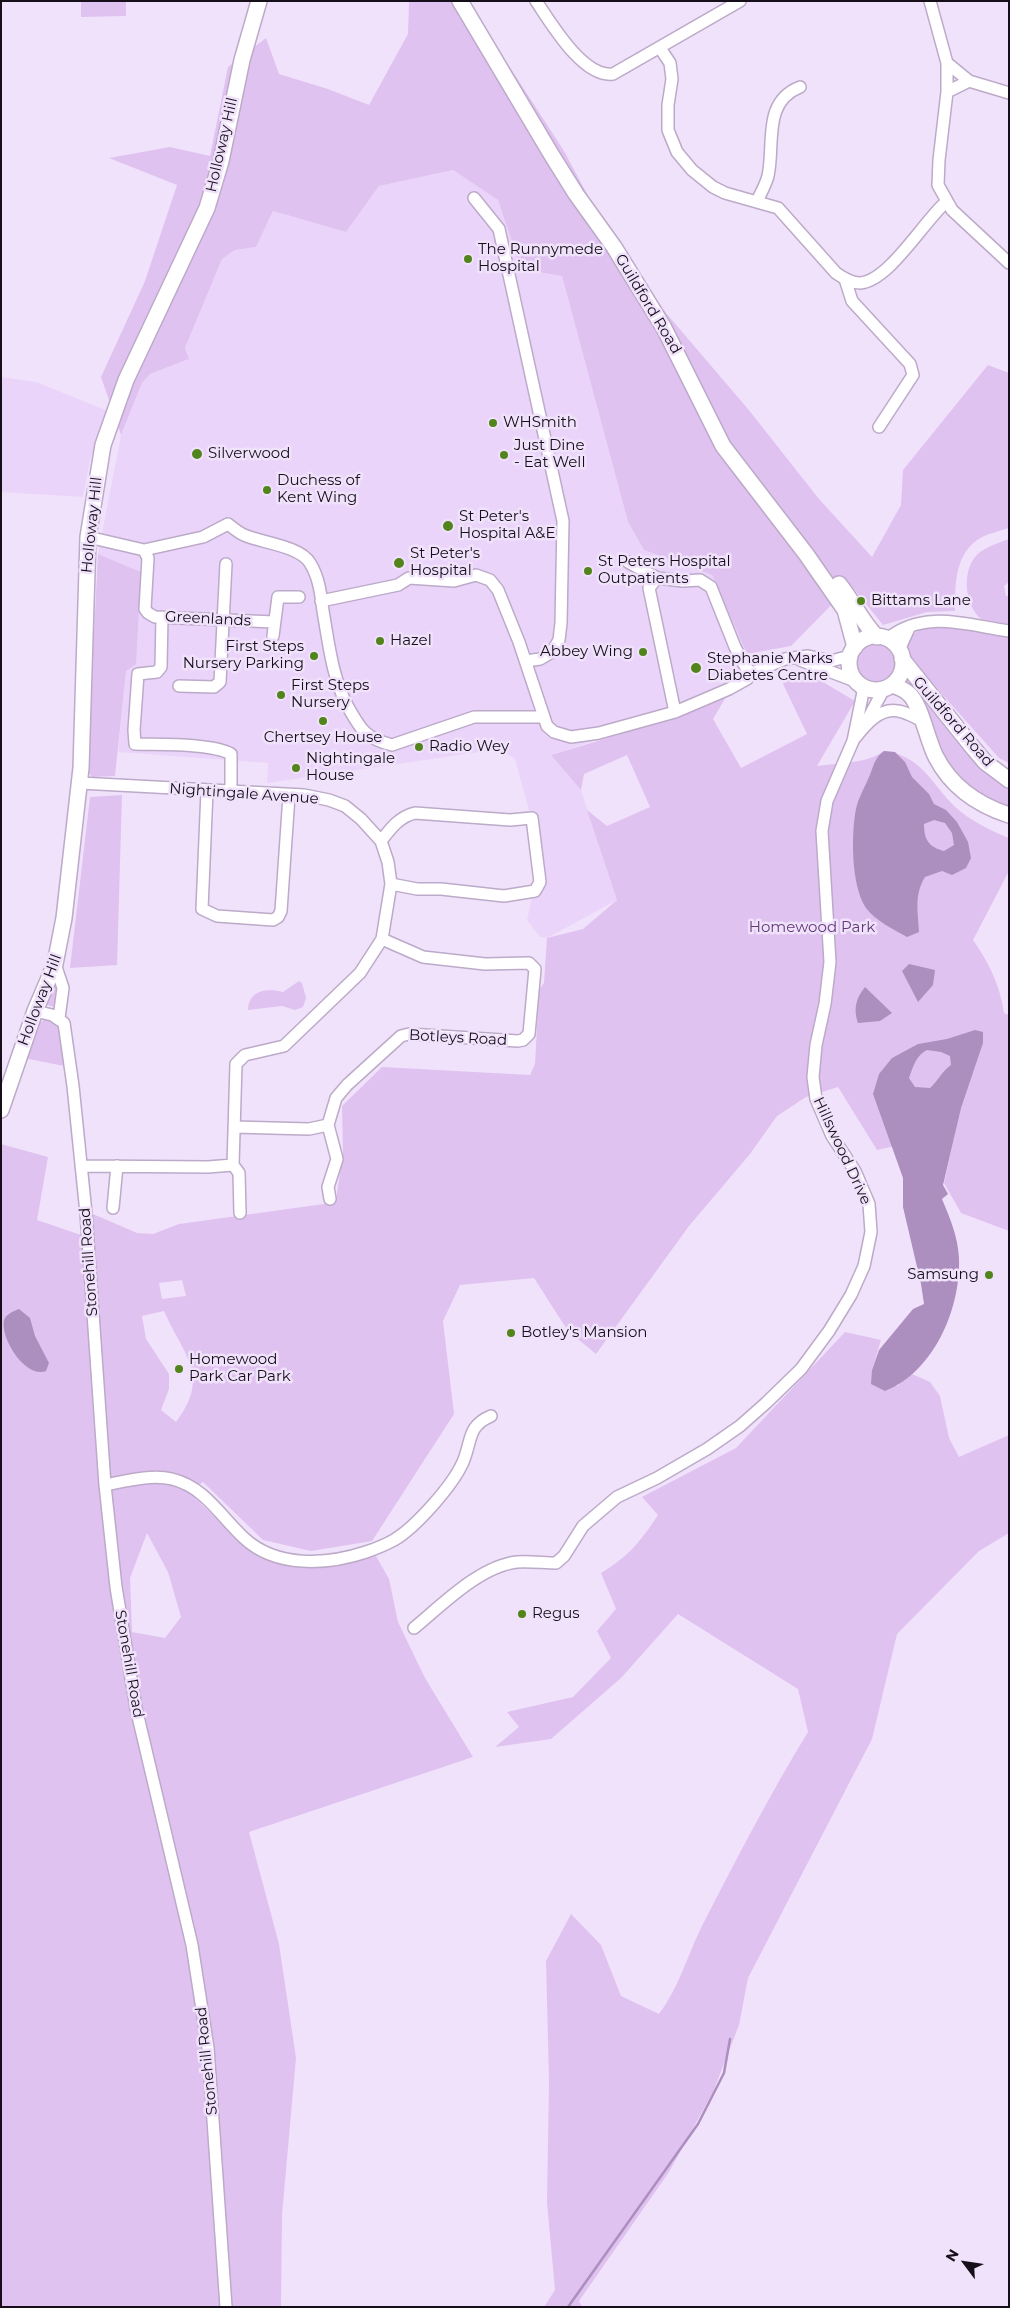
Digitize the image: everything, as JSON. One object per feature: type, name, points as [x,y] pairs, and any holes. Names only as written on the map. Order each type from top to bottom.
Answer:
[{"type":"main road","name":"Holloway Hill","points":[[1,1110],[35,1011],[55,964],[64,918],[80,783],[88,537],[98,465],[105,436],[126,380],[207,208],[221,161],[242,60],[259,1]]},
{"type":"main road","name":"Guildford Road","points":[[460,1],[556,162],[583,205],[614,247],[664,328],[723,446],[806,554],[845,610],[852,651]]},
{"type":"main road","name":"Guildford Road","points":[[806,554],[840,585],[863,620],[882,638]]},
{"type":"main road","points":[[882,638],[900,655],[901,671],[888,687],[877,690],[860,684],[849,667],[852,651],[861,641],[882,638]]},
{"type":"main road","name":"Guildford Road","points":[[900,655],[974,749],[986,762],[1009,780]]},
{"type":"main road","name":"Guildford Road","points":[[888,687],[909,693],[916,701],[921,720],[936,758],[952,780],[973,799],[1009,815]]},
{"type":"street","points":[[536,1],[572,50],[590,68],[604,75],[612,74],[660,48],[740,1]]},
{"type":"street","points":[[934,2],[947,63],[947,92],[938,160],[938,185],[952,210],[1009,263]]},
{"type":"street","points":[[660,48],[670,63],[672,79],[668,105],[668,130],[677,152],[692,170],[713,187],[725,193],[778,208],[836,273],[845,279],[860,283],[879,276],[902,253],[936,210],[946,202]]},
{"type":"street","points":[[947,63],[969,81],[1009,93]]},
{"type":"street","points":[[947,92],[969,81]]},
{"type":"street","points":[[757,201],[768,177],[776,109],[784,96],[800,88]]},
{"type":"street","points":[[474,198],[499,229],[563,521],[559,640],[552,652],[540,659],[526,661]]},
{"type":"street","points":[[845,279],[852,301],[910,364],[912,375],[879,428]]},
{"type":"street","points":[[88,537],[144,550],[203,537],[228,524],[242,535],[305,557],[314,572],[322,601],[336,680],[355,723],[368,735],[392,745],[474,717],[542,717]]},
{"type":"street","name":"Greenlands","points":[[144,550],[148,558],[145,609],[148,614],[162,617],[274,622]]},
{"type":"street","points":[[628,562],[657,578],[683,581],[700,580],[711,586],[735,647],[746,668],[752,673]]},
{"type":"street","points":[[179,686],[214,688],[220,682],[226,564]]},
{"type":"street","points":[[322,601],[398,585],[409,578],[454,581],[476,575],[490,580],[498,590],[526,661],[546,726],[554,732],[572,737],[599,733],[675,712],[729,689],[747,679],[752,673],[785,659],[808,656],[831,661],[852,651]]},
{"type":"street","points":[[657,578],[649,588],[675,712]]},
{"type":"street","points":[[273,636],[278,597],[299,597]]},
{"type":"street","points":[[162,617],[161,667],[157,672],[138,674],[134,730],[135,744],[226,751],[231,754],[231,793]]},
{"type":"street","points":[[882,638],[920,622],[936,621],[1009,631]]},
{"type":"street","points":[[900,655],[910,626]]},
{"type":"street","points":[[793,658],[860,684]]},
{"type":"street","name":"Hillswood Drive","points":[[853,741],[860,684]]},
{"type":"street","name":"Hillswood Drive","points":[[414,1628],[478,1577],[497,1568],[517,1562],[556,1564],[564,1556],[583,1526],[617,1497],[657,1478],[707,1449],[740,1426],[800,1369],[829,1331],[851,1295],[864,1266],[871,1232],[869,1204],[855,1171],[832,1136],[816,1099],[813,1077],[816,1045],[825,1004],[830,962],[822,831],[827,801],[853,741],[888,687]]},
{"type":"street","name":"Hillswood Drive","points":[[864,726],[873,718],[888,711],[898,711],[921,720]]},
{"type":"street","name":"Nightingale Avenue","points":[[80,783],[231,793],[304,795],[338,802],[361,819],[381,841],[388,862],[391,884],[382,939],[360,973],[284,1046],[245,1054],[236,1064],[233,1165],[239,1173],[240,1213]]},
{"type":"street","points":[[207,790],[202,909],[217,916],[273,920],[278,918],[281,910],[289,796]]},
{"type":"street","points":[[381,841],[399,820],[415,814],[510,820],[532,818],[540,882],[534,891],[504,896],[441,888],[417,889],[391,884]]},
{"type":"street","name":"Botleys Road","points":[[328,1125],[336,1098],[347,1085],[401,1036],[409,1034],[518,1041],[526,1038],[531,1029],[535,969],[529,963],[485,964],[423,956],[382,939]]},
{"type":"street","name":"Stonehill Road","points":[[55,964],[63,988],[59,1018],[64,1023],[81,1166],[105,1484],[116,1587],[136,1708],[192,1945],[208,2048],[226,2307]]},
{"type":"street","points":[[35,1011],[59,1018]]},
{"type":"street","points":[[234,1127],[309,1128],[328,1125],[337,1159],[328,1187],[330,1199]]},
{"type":"street","points":[[81,1166],[208,1167],[233,1165]]},
{"type":"street","points":[[114,1208],[118,1166]]},
{"type":"street","points":[[105,1484],[146,1478],[172,1479],[195,1489],[209,1499],[245,1539],[264,1552],[295,1561],[331,1560],[366,1552],[394,1540],[421,1516],[453,1479],[463,1462],[472,1431],[480,1421],[491,1416]]},
{"type":"shaded area","name":"St Peter's Hospital","points":[[453,170],[498,200],[521,269],[562,276],[628,522],[644,550],[712,575],[747,654],[752,673],[726,697],[551,755],[581,790],[617,900],[547,938],[540,937],[527,920],[532,897],[542,887],[545,869],[515,759],[500,749],[267,783],[268,763],[118,752],[126,670],[141,572],[98,554],[121,435],[142,383],[150,374],[189,359],[185,348],[222,259],[235,250],[256,247],[273,211],[346,232],[379,186]]},
{"type":"shaded area","points":[[1,377],[36,382],[108,411],[90,460],[83,497],[1,492]]},
{"type":"shaded area","points":[[884,751],[895,752],[905,762],[912,777],[929,794],[934,804],[946,810],[957,822],[968,842],[971,858],[966,868],[952,875],[942,871],[925,877],[918,897],[919,932],[907,937],[870,913],[861,898],[855,874],[853,832],[856,809],[875,762]],"holes":[[[934,820],[945,823],[952,833],[954,845],[944,851],[928,842],[924,824]]]},
{"type":"shaded area","points":[[909,964],[935,970],[933,985],[918,1002],[902,971]]},
{"type":"shaded area","points":[[865,987],[892,1013],[880,1021],[858,1023],[856,1004],[859,995]]},
{"type":"shaded area","points":[[975,1030],[983,1032],[983,1043],[961,1108],[943,1185],[948,1194],[942,1199],[953,1228],[959,1258],[955,1297],[941,1336],[930,1354],[918,1369],[902,1382],[885,1391],[871,1384],[872,1370],[879,1350],[913,1309],[924,1304],[903,1207],[903,1178],[873,1094],[879,1074],[892,1058],[918,1044],[947,1039]],"holes":[[[927,1050],[941,1052],[950,1056],[951,1065],[930,1088],[915,1087],[909,1078],[918,1058]]]},
{"type":"shaded area","points":[[19,1309],[30,1318],[35,1336],[49,1363],[46,1371],[38,1372],[30,1369],[16,1356],[10,1347],[4,1328],[4,1320],[8,1314]]},
{"type":"green space","points":[[81,1],[126,1],[126,16],[81,17]]},
{"type":"green space","points":[[409,1],[467,1],[564,151],[594,207],[666,313],[748,409],[819,499],[872,557],[901,505],[903,470],[988,365],[1009,373],[1009,528],[982,537],[966,551],[956,579],[955,611],[927,612],[883,625],[851,585],[791,646],[747,654],[712,575],[644,550],[628,522],[562,276],[521,269],[498,200],[453,170],[379,186],[346,232],[273,211],[256,247],[235,250],[222,259],[185,348],[189,359],[150,374],[142,383],[121,435],[101,377],[145,281],[177,185],[109,158],[170,147],[210,156],[228,67],[266,38],[279,74],[328,89],[369,105],[408,34]]},
{"type":"green space","points":[[1009,539],[1009,582],[1004,586],[1006,596],[1009,596],[1009,624],[991,624],[979,617],[970,603],[967,576],[969,567],[980,552]]},
{"type":"green space","points":[[98,554],[141,572],[136,664],[126,671],[115,776],[92,777],[87,770]]},
{"type":"green space","points":[[939,624],[1009,635],[1009,763],[999,758],[908,656],[905,645],[912,636],[924,628]]},
{"type":"green space","points":[[880,642],[887,645],[893,651],[896,662],[895,670],[887,679],[880,682],[872,682],[865,679],[857,670],[856,658],[859,651],[868,643]]},
{"type":"green space","name":"Homewood Park","points":[[787,671],[806,672],[855,701],[817,766],[860,761],[884,751],[898,754],[919,766],[961,812],[1009,838],[1009,871],[973,940],[993,975],[1000,993],[1004,1013],[1009,1015],[1009,1231],[961,1213],[944,1183],[955,1133],[877,1150],[838,1087],[806,1097],[777,1116],[750,1154],[689,1226],[596,1354],[568,1331],[534,1278],[460,1285],[443,1321],[454,1414],[372,1541],[311,1551],[263,1540],[203,1482],[189,1492],[239,1538],[264,1558],[293,1565],[320,1566],[376,1556],[389,1579],[398,1622],[425,1678],[473,1757],[249,1832],[279,1944],[296,2058],[282,2215],[281,2307],[1,2307],[1,1144],[48,1157],[37,1220],[81,1235],[93,1214],[137,1233],[153,1234],[179,1224],[324,1204],[336,1200],[343,1152],[342,1106],[382,1067],[530,1075],[535,1064],[539,990],[544,983],[547,938],[583,929],[617,900],[587,810],[607,826],[650,807],[627,755],[584,774],[581,790],[551,755],[621,734],[726,697],[713,719],[741,768],[807,734],[783,684]],"holes":[[[182,1280],[186,1296],[162,1299],[159,1283]],[[164,1311],[191,1366],[192,1392],[176,1422],[161,1410],[169,1389],[169,1374],[146,1339],[142,1316]],[[147,1533],[168,1572],[181,1617],[165,1638],[132,1632],[130,1578]]]},
{"type":"green space","points":[[907,676],[950,730],[997,782],[1009,788],[1009,809],[983,799],[967,785],[947,761],[903,681]]},
{"type":"green space","points":[[122,795],[117,965],[70,968],[90,797]]},
{"type":"green space","points":[[56,975],[57,1008],[44,1004]]},
{"type":"green space","points":[[299,981],[302,983],[306,998],[303,1007],[295,1010],[282,1006],[248,1010],[249,1003],[255,994],[271,990],[283,992]]},
{"type":"green space","points":[[45,1019],[52,1020],[61,1030],[64,1066],[24,1058],[36,1026]]},
{"type":"green space","points":[[845,1332],[881,1340],[872,1370],[897,1386],[912,1374],[930,1382],[940,1396],[949,1438],[959,1457],[1009,1435],[1009,1533],[979,1551],[897,1634],[872,1739],[748,1978],[739,2025],[713,2092],[669,2172],[579,2301],[582,2307],[544,2307],[555,2290],[547,2203],[549,2081],[546,1961],[571,1914],[601,1945],[621,1996],[659,2014],[673,1992],[698,1934],[741,1850],[808,1732],[798,1689],[678,1614],[621,1678],[551,1739],[495,1747],[519,1727],[507,1712],[573,1697],[611,1658],[597,1631],[616,1609],[601,1573],[619,1561],[633,1548],[658,1515],[642,1497],[736,1448]]},
{"type":"waterway","points":[[568,2307],[698,2124],[724,2073],[730,2039]]},
{"type":"place","name":"The Runnymede Hospital","points":[[468,259]]},
{"type":"place","name":"WHSmith","points":[[493,423]]},
{"type":"place","name":"Silverwood","points":[[197,454]]},
{"type":"place","name":"Just Dine - Eat Well","points":[[504,455]]},
{"type":"place","name":"Duchess of Kent Wing","points":[[267,490]]},
{"type":"place","name":"St Peter's Hospital A&E","points":[[448,526]]},
{"type":"place","name":"St Peter's Hospital","points":[[399,563]]},
{"type":"place","name":"St Peters Hospital Outpatients","points":[[588,571]]},
{"type":"place","name":"Bittams Lane","points":[[861,601]]},
{"type":"place","name":"Hazel","points":[[380,641]]},
{"type":"place","name":"Abbey Wing","points":[[643,652]]},
{"type":"place","name":"First Steps Nursery Parking","points":[[314,656]]},
{"type":"place","name":"Stephanie Marks Diabetes Centre","points":[[696,668]]},
{"type":"place","name":"First Steps Nursery","points":[[281,695]]},
{"type":"place","name":"Chertsey House","points":[[323,721]]},
{"type":"place","name":"Radio Wey","points":[[419,747]]},
{"type":"place","name":"Nightingale House","points":[[296,768]]},
{"type":"place","name":"Samsung","points":[[989,1275]]},
{"type":"place","name":"Botley's Mansion","points":[[511,1333]]},
{"type":"place","name":"Homewood Park Car Park","points":[[179,1369]]},
{"type":"place","name":"Regus","points":[[522,1614]]}]
